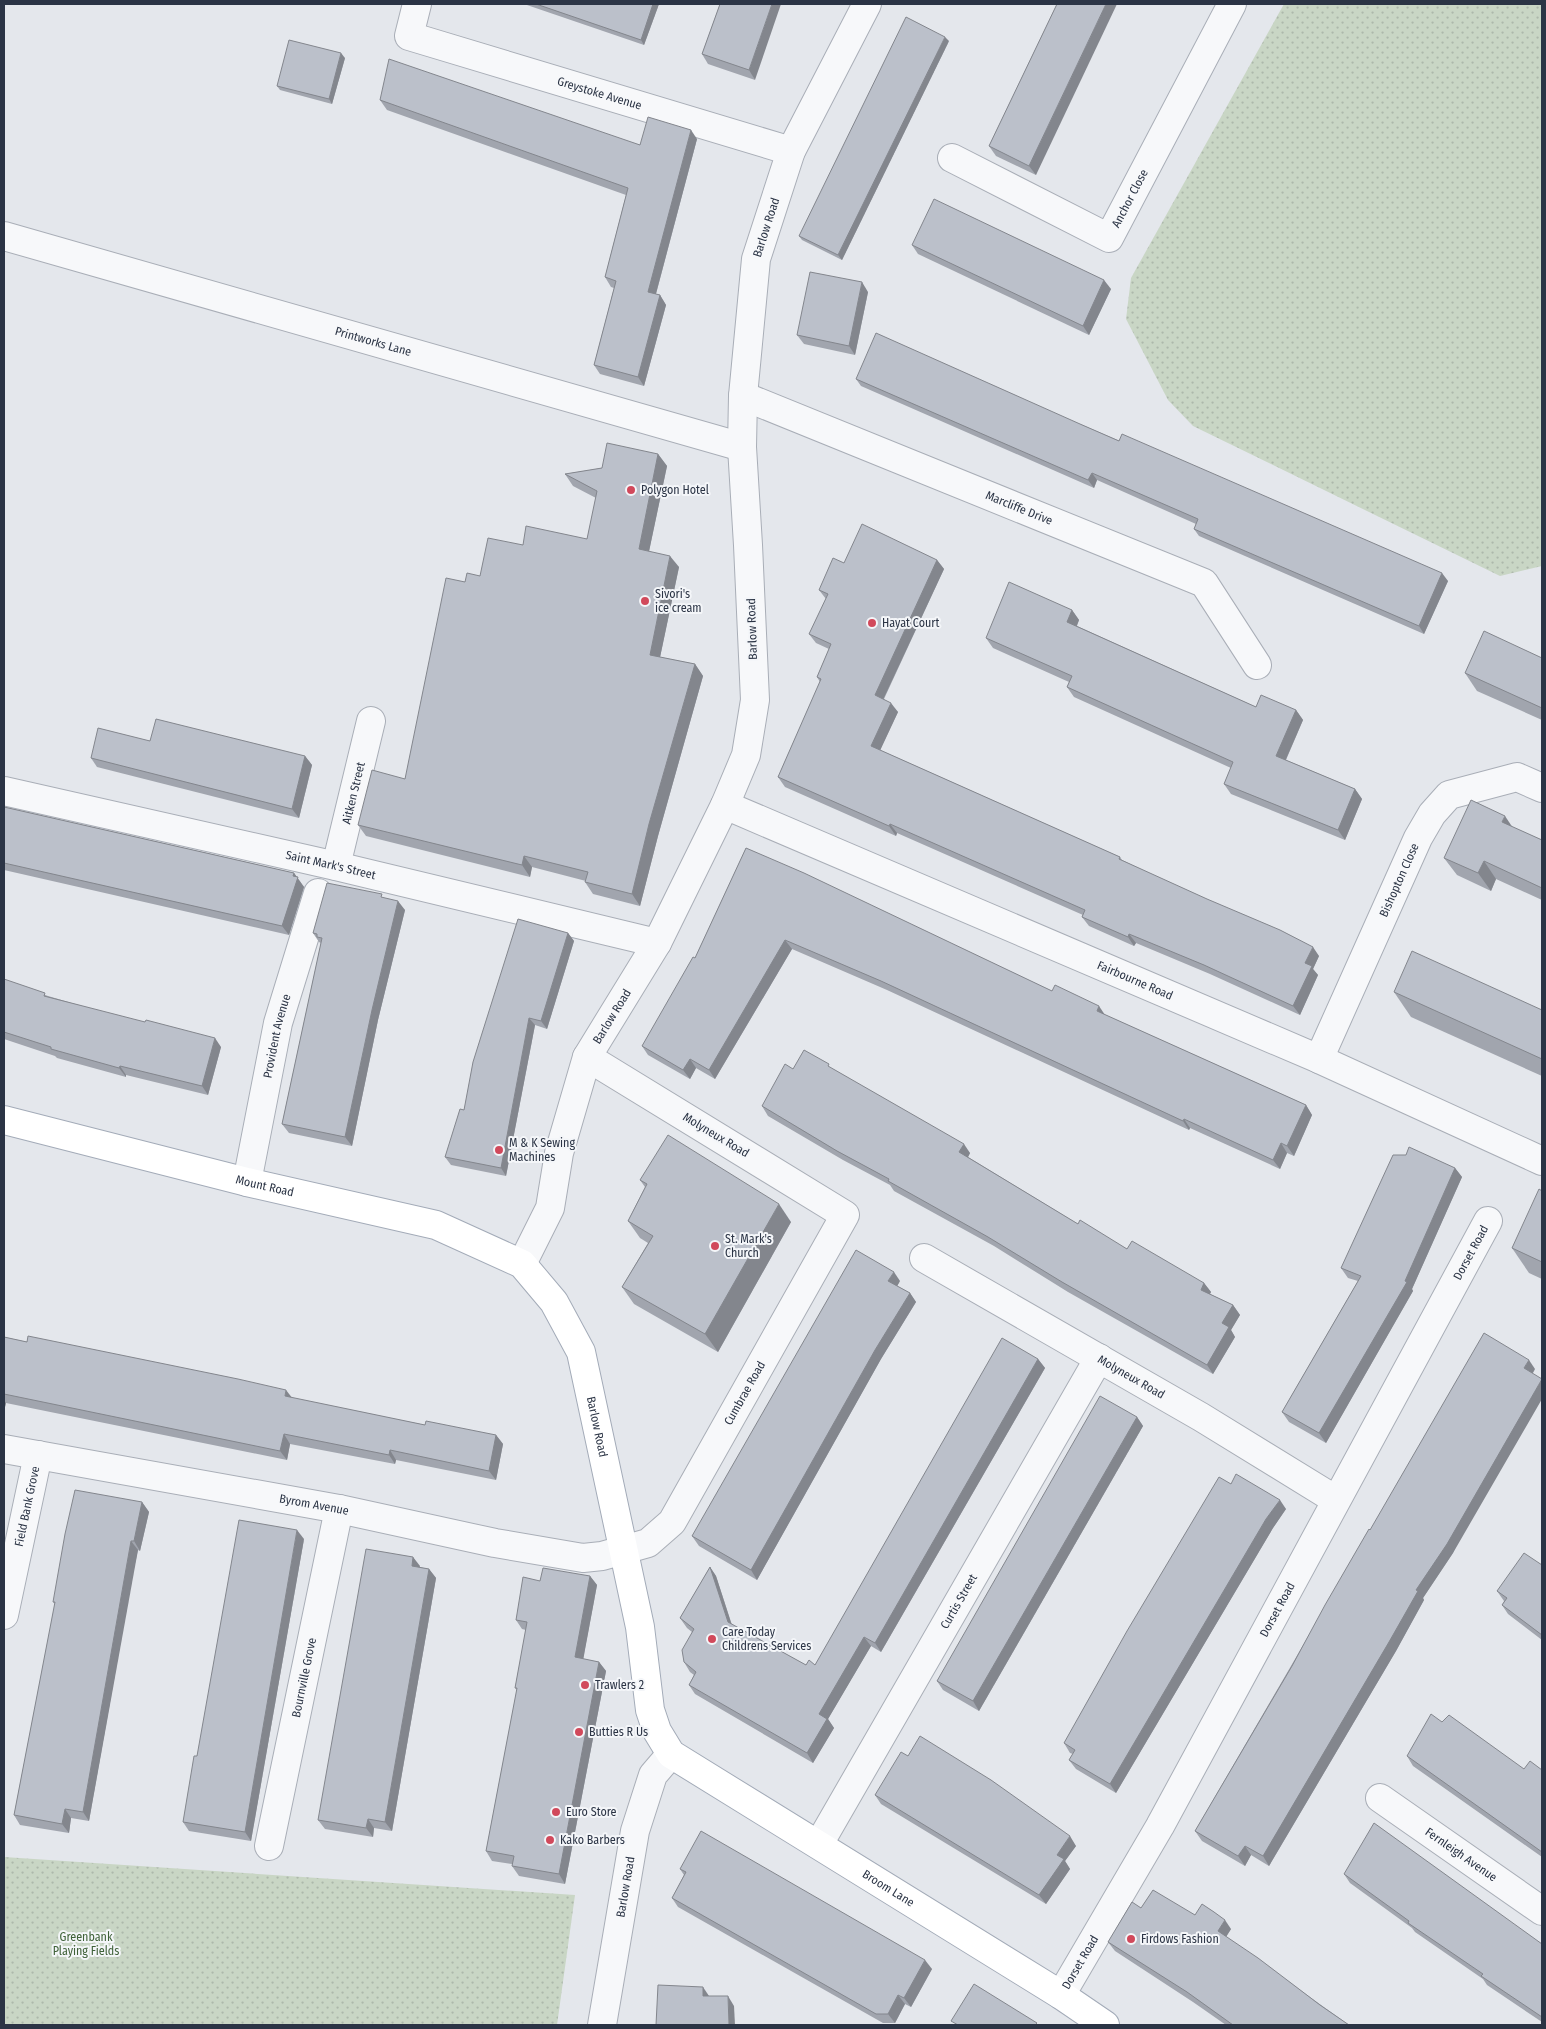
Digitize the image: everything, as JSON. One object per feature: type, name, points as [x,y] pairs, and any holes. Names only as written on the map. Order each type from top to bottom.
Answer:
[{"type":"main road","name":"Mount Road","points":[[4,1120],[247,1182],[436,1225],[522,1264]]},
{"type":"main road","name":"Barlow Road","points":[[522,1264],[554,1302],[581,1352],[640,1627],[650,1710],[657,1731],[671,1754]]},
{"type":"main road","name":"Broom Lane","points":[[671,1754],[1061,1995],[1105,2025]]},
{"type":"street","name":"Greystoke Avenue","points":[[417,4],[408,36],[791,151]]},
{"type":"street","name":"Barlow Road","points":[[522,1264],[550,1208],[559,1153],[587,1057],[657,943],[725,805],[746,755],[755,700],[742,447],[743,396],[756,259],[791,151],[867,4]]},
{"type":"street","name":"Anchor Close","points":[[952,158],[1108,238],[1232,4]]},
{"type":"street","name":"Printworks Lane","points":[[4,236],[742,447]]},
{"type":"street","name":"Marcliffe Drive","points":[[743,396],[1204,583],[1257,665]]},
{"type":"street","name":"Aitken Street","points":[[336,866],[371,721]]},
{"type":"street","name":"Bishopton Close","points":[[1320,1059],[1418,838],[1432,814],[1449,795],[1517,777],[1542,788]]},
{"type":"street","name":"Saint Mark's Street","points":[[4,791],[336,866],[657,943]]},
{"type":"street","name":"Fairbourne Road","points":[[725,805],[1320,1059],[1542,1161]]},
{"type":"street","name":"Provident Avenue","points":[[247,1182],[278,1023],[318,894]]},
{"type":"street","name":"Molyneux Road","points":[[587,1057],[844,1215]]},
{"type":"street","name":"Cumbrae Road","points":[[624,1550],[648,1543],[672,1522],[844,1215]]},
{"type":"street","name":"Dorset Road","points":[[1061,1995],[1158,1830],[1488,1221]]},
{"type":"street","name":"Molyneux Road","points":[[924,1258],[1201,1416],[1336,1500]]},
{"type":"street","name":"Curtis Street","points":[[819,1844],[1099,1358]]},
{"type":"street","name":"Byrom Avenue","points":[[4,1449],[339,1509],[494,1543],[583,1558],[602,1556],[624,1550]]},
{"type":"street","name":"Field Bank Grove","points":[[4,1615],[38,1455]]},
{"type":"street","name":"Bournville Grove","points":[[269,1846],[339,1509]]},
{"type":"street","name":"Barlow Road","points":[[602,2025],[635,1831],[653,1776],[671,1754]]},
{"type":"street","name":"Fernleigh Avenue","points":[[1380,1798],[1542,1911]]},
{"type":"green space","points":[[1284,4],[1542,4],[1542,566],[1500,576],[1193,426],[1168,400],[1126,319],[1131,278]]},
{"type":"green space","name":"Greenbank Playing Fields","points":[[4,1857],[575,1895],[557,2025],[4,2025]]},
{"type":"building","points":[[536,4],[653,4],[641,40]]},
{"type":"building","points":[[720,4],[772,4],[749,70],[702,54]]},
{"type":"building","points":[[1057,4],[1106,4],[1029,166],[989,146]]},
{"type":"building","points":[[906,17],[945,37],[838,255],[799,236]]},
{"type":"building","points":[[289,40],[341,53],[329,99],[277,86]]},
{"type":"building","points":[[389,59],[640,145],[648,117],[691,130],[648,292],[660,295],[638,377],[594,365],[616,281],[605,277],[628,188],[380,100]]},
{"type":"building","points":[[934,199],[1104,280],[1083,326],[912,245]]},
{"type":"building","points":[[810,272],[862,282],[849,346],[797,335]]},
{"type":"building","points":[[876,333],[1119,441],[1122,434],[1442,573],[1419,626],[1194,529],[1198,519],[1092,473],[1088,480],[856,379]]},
{"type":"building","points":[[607,443],[658,454],[639,549],[670,556],[650,655],[695,664],[649,824],[632,894],[585,882],[588,872],[524,856],[522,865],[358,825],[372,770],[405,779],[446,578],[465,582],[467,573],[480,576],[488,538],[523,545],[526,526],[587,539],[597,491],[565,474],[602,468]]},
{"type":"building","points":[[862,524],[937,560],[875,695],[891,703],[871,746],[1120,857],[1119,859],[1280,930],[1313,947],[1305,963],[1312,966],[1293,1006],[1204,965],[1129,934],[1128,937],[1082,917],[1085,910],[778,777],[821,679],[817,677],[831,644],[809,634],[828,594],[819,590],[833,558],[844,563]]},
{"type":"building","points":[[1009,582],[1072,610],[1067,622],[1256,707],[1261,695],[1296,710],[1276,756],[1355,789],[1338,830],[1224,784],[1233,762],[1067,687],[1072,676],[986,638]]},
{"type":"building","points":[[1484,631],[1542,658],[1542,708],[1465,673]]},
{"type":"building","points":[[156,719],[305,756],[292,809],[91,758],[98,728],[150,741]]},
{"type":"building","points":[[1471,800],[1505,816],[1502,822],[1542,840],[1542,888],[1484,861],[1478,873],[1444,858]]},
{"type":"building","points":[[4,807],[294,873],[293,876],[298,877],[282,926],[4,863]]},
{"type":"building","points":[[746,848],[804,873],[1052,991],[1055,985],[1099,1006],[1097,1011],[1306,1105],[1287,1146],[1281,1143],[1273,1160],[1184,1119],[1183,1121],[881,981],[785,940],[709,1070],[690,1059],[683,1070],[642,1046],[693,957],[695,958]]},
{"type":"building","points":[[327,883],[382,894],[381,897],[398,901],[345,1137],[282,1124],[322,938],[317,937],[317,934],[313,933]]},
{"type":"building","points":[[518,919],[568,933],[541,1021],[529,1018],[501,1168],[445,1157],[460,1109],[464,1110],[473,1062]]},
{"type":"building","points":[[1412,951],[1542,1010],[1542,1059],[1394,992]]},
{"type":"building","points":[[4,979],[45,993],[44,996],[215,1038],[202,1086],[120,1066],[119,1068],[51,1049],[51,1047],[4,1032]]},
{"type":"building","points":[[804,1050],[829,1064],[828,1066],[964,1144],[959,1152],[1078,1224],[1080,1220],[1127,1249],[1132,1241],[1204,1283],[1201,1290],[1233,1305],[1222,1323],[1229,1327],[1207,1365],[762,1106],[785,1064],[793,1069]]},
{"type":"building","name":"St. Mark's Church","points":[[668,1135],[779,1204],[705,1334],[622,1287],[653,1236],[628,1221],[647,1184],[640,1180]]},
{"type":"building","points":[[1409,1147],[1455,1168],[1405,1281],[1407,1282],[1319,1433],[1282,1412],[1361,1276],[1341,1268],[1393,1155],[1406,1155]]},
{"type":"building","points":[[1539,1189],[1542,1191],[1542,1262],[1512,1248]]},
{"type":"building","points":[[856,1250],[894,1272],[888,1281],[910,1293],[875,1350],[751,1570],[692,1536]]},
{"type":"building","points":[[1484,1333],[1529,1360],[1524,1368],[1542,1379],[1447,1544],[1416,1590],[1418,1591],[1389,1642],[1263,1856],[1245,1846],[1238,1856],[1195,1831]]},
{"type":"building","points":[[28,1336],[286,1390],[285,1396],[425,1425],[426,1421],[496,1435],[489,1471],[390,1450],[389,1455],[284,1434],[280,1451],[4,1394],[4,1337],[27,1342]]},
{"type":"building","points":[[1002,1338],[1038,1359],[875,1643],[864,1637],[819,1714],[827,1719],[807,1753],[689,1685],[696,1672],[684,1662],[682,1650],[694,1629],[680,1618],[710,1567],[728,1622],[806,1665],[809,1660],[815,1665]]},
{"type":"building","points":[[1100,1396],[1137,1417],[973,1701],[937,1681]]},
{"type":"building","points":[[1236,1474],[1280,1500],[1266,1519],[1110,1784],[1069,1760],[1075,1750],[1064,1743],[1127,1631],[1219,1477],[1231,1484]]},
{"type":"building","points":[[75,1490],[142,1502],[134,1541],[131,1541],[83,1812],[65,1809],[62,1824],[14,1815],[55,1602],[53,1602],[65,1534]]},
{"type":"building","points":[[239,1520],[297,1530],[245,1832],[183,1822],[194,1756],[197,1756]]},
{"type":"building","points":[[366,1549],[413,1557],[412,1566],[429,1569],[385,1822],[368,1819],[366,1828],[318,1820]]},
{"type":"building","points":[[1524,1553],[1542,1565],[1542,1635],[1502,1605],[1507,1598],[1497,1591]]},
{"type":"building","points":[[543,1568],[590,1576],[575,1657],[599,1662],[559,1874],[512,1866],[514,1856],[486,1851],[517,1688],[515,1688],[527,1622],[516,1620],[523,1577],[540,1581]]},
{"type":"building","points":[[1431,1714],[1442,1722],[1449,1715],[1524,1769],[1530,1761],[1542,1770],[1542,1852],[1407,1756]]},
{"type":"building","points":[[920,1736],[991,1780],[1070,1836],[1057,1855],[1064,1859],[1039,1895],[875,1795],[901,1752],[908,1756]]},
{"type":"building","points":[[1374,1823],[1542,1944],[1542,2017],[1481,1976],[1483,1974],[1408,1923],[1409,1921],[1344,1874]]},
{"type":"building","points":[[701,1831],[925,1960],[904,1998],[898,1995],[888,2014],[876,2014],[672,1898],[686,1872],[680,1869]]},
{"type":"building","points":[[1153,1890],[1195,1915],[1202,1904],[1214,1912],[1225,1920],[1218,1931],[1349,2025],[1233,2025],[1187,1992],[1108,1942],[1132,1902],[1141,1908]]},
{"type":"building","points":[[974,1984],[1037,2023],[1035,2025],[958,2025],[951,2021]]},
{"type":"building","points":[[658,1985],[703,1987],[703,1996],[728,1996],[729,2025],[656,2025]]},
{"type":"place","name":"Polygon Hotel","points":[[631,490]]},
{"type":"place","name":"Sivori's ice cream","points":[[645,601]]},
{"type":"place","name":"Hayat Court","points":[[872,623]]},
{"type":"place","name":"M & K Sewing Machines","points":[[499,1150]]},
{"type":"place","name":"St. Mark's Church","points":[[715,1246]]},
{"type":"place","name":"Care Today Childrens Services","points":[[712,1639]]},
{"type":"place","name":"Trawlers 2","points":[[585,1685]]},
{"type":"place","name":"Butties R Us","points":[[579,1732]]},
{"type":"place","name":"Euro Store","points":[[556,1812]]},
{"type":"place","name":"Kako Barbers","points":[[550,1840]]},
{"type":"place","name":"Firdows Fashion","points":[[1131,1939]]}]
